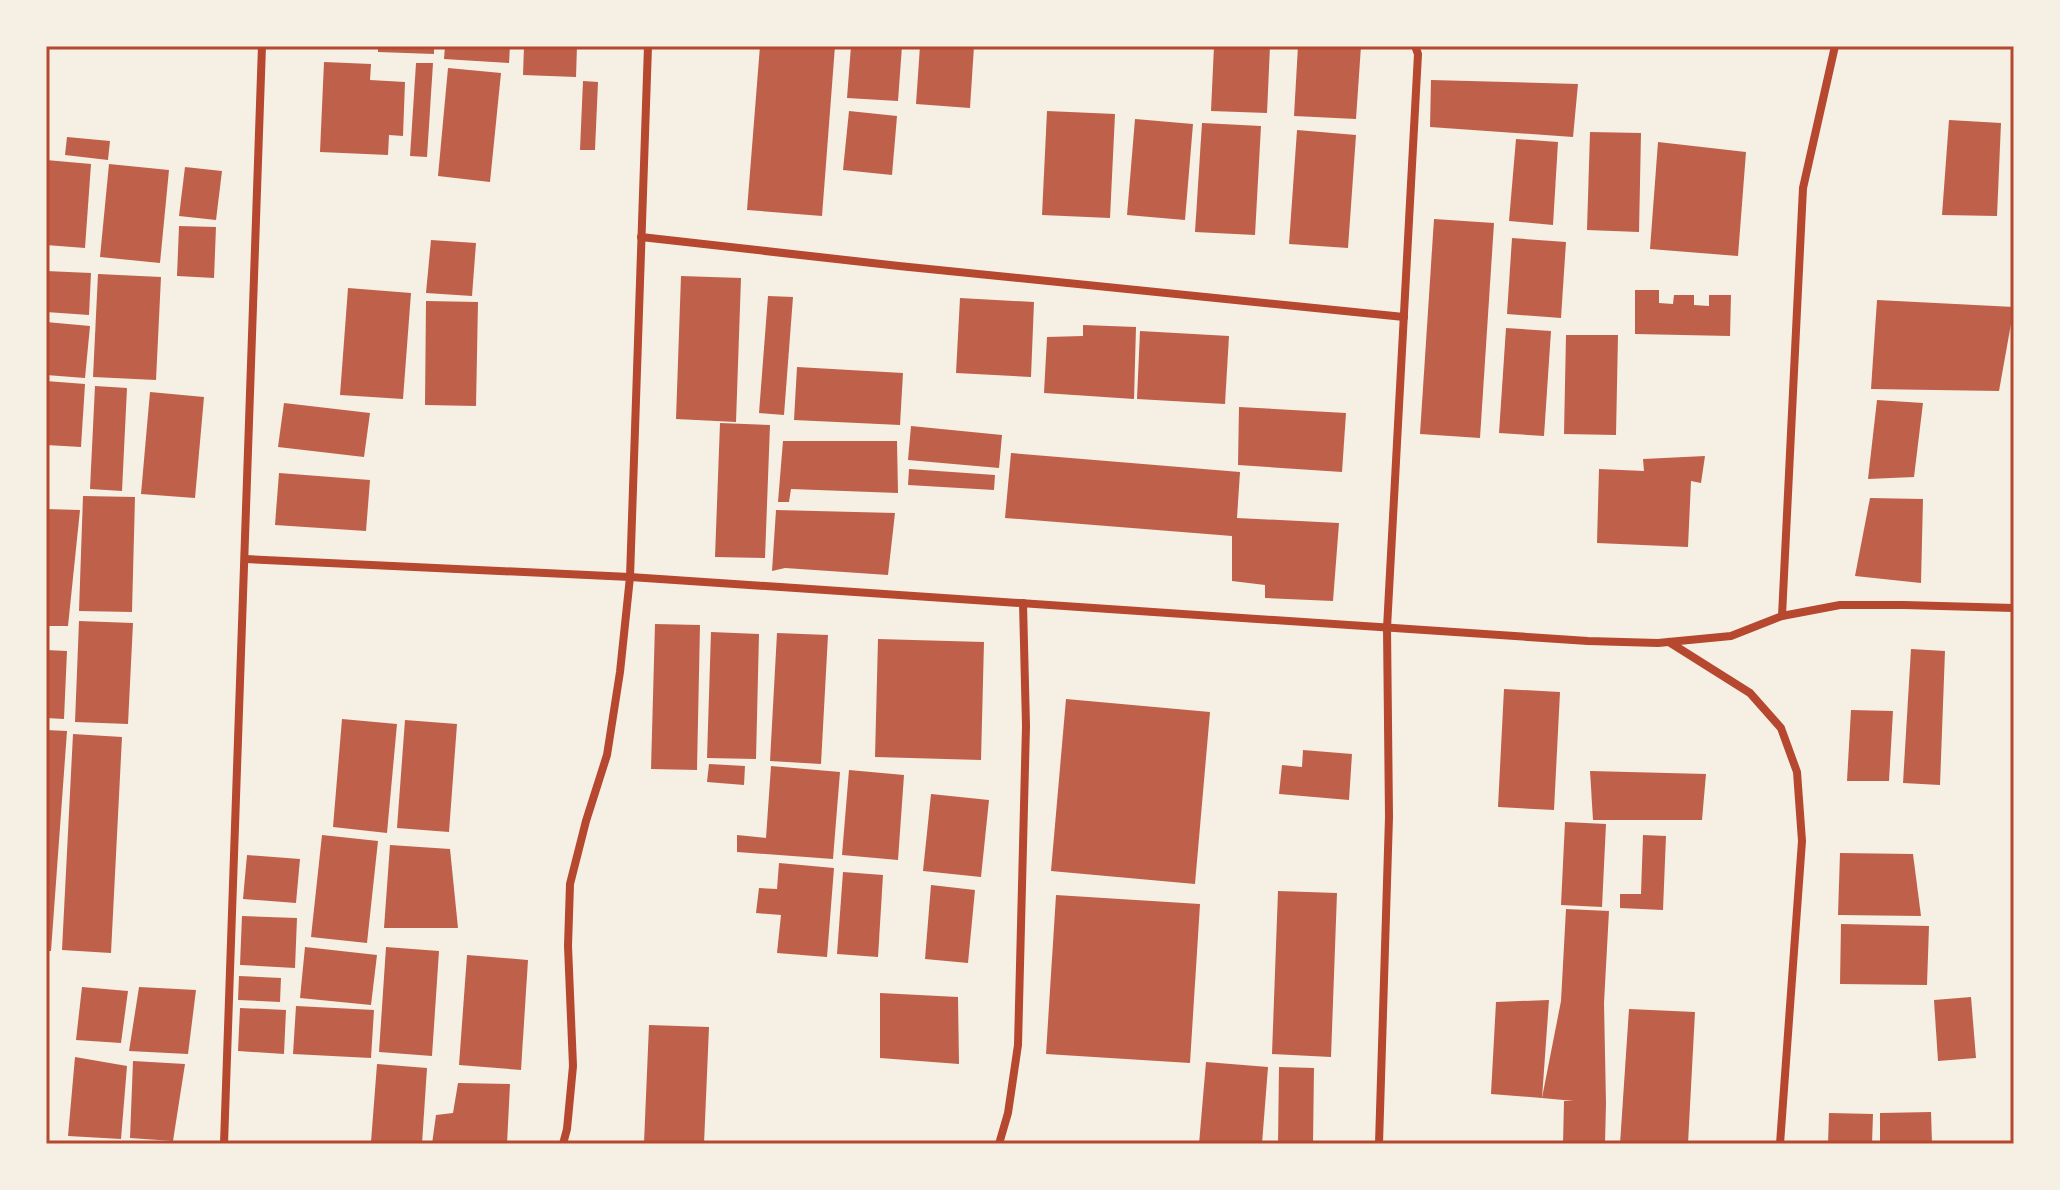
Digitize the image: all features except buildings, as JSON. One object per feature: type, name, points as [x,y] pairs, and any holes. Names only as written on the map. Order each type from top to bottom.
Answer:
[{"type":"street","points":[[224,1144],[262,46]]},
{"type":"street","points":[[563,1144],[573,1066],[568,946],[570,884],[607,755],[630,577],[648,46]]},
{"type":"street","points":[[1379,1144],[1389,817],[1387,628],[1418,54],[1415,46]]},
{"type":"street","points":[[1782,616],[1803,188],[1835,46]]},
{"type":"street","points":[[641,237],[1404,317]]},
{"type":"street","points":[[245,559],[630,577],[1588,641],[1669,642],[1731,636],[1782,616],[1840,605],[2014,608]]},
{"type":"street","points":[[999,1144],[1008,1113],[1018,1045],[1026,726],[1023,603]]},
{"type":"street","points":[[1669,642],[1750,693],[1781,728],[1797,772],[1802,841],[1780,1144]]}]
